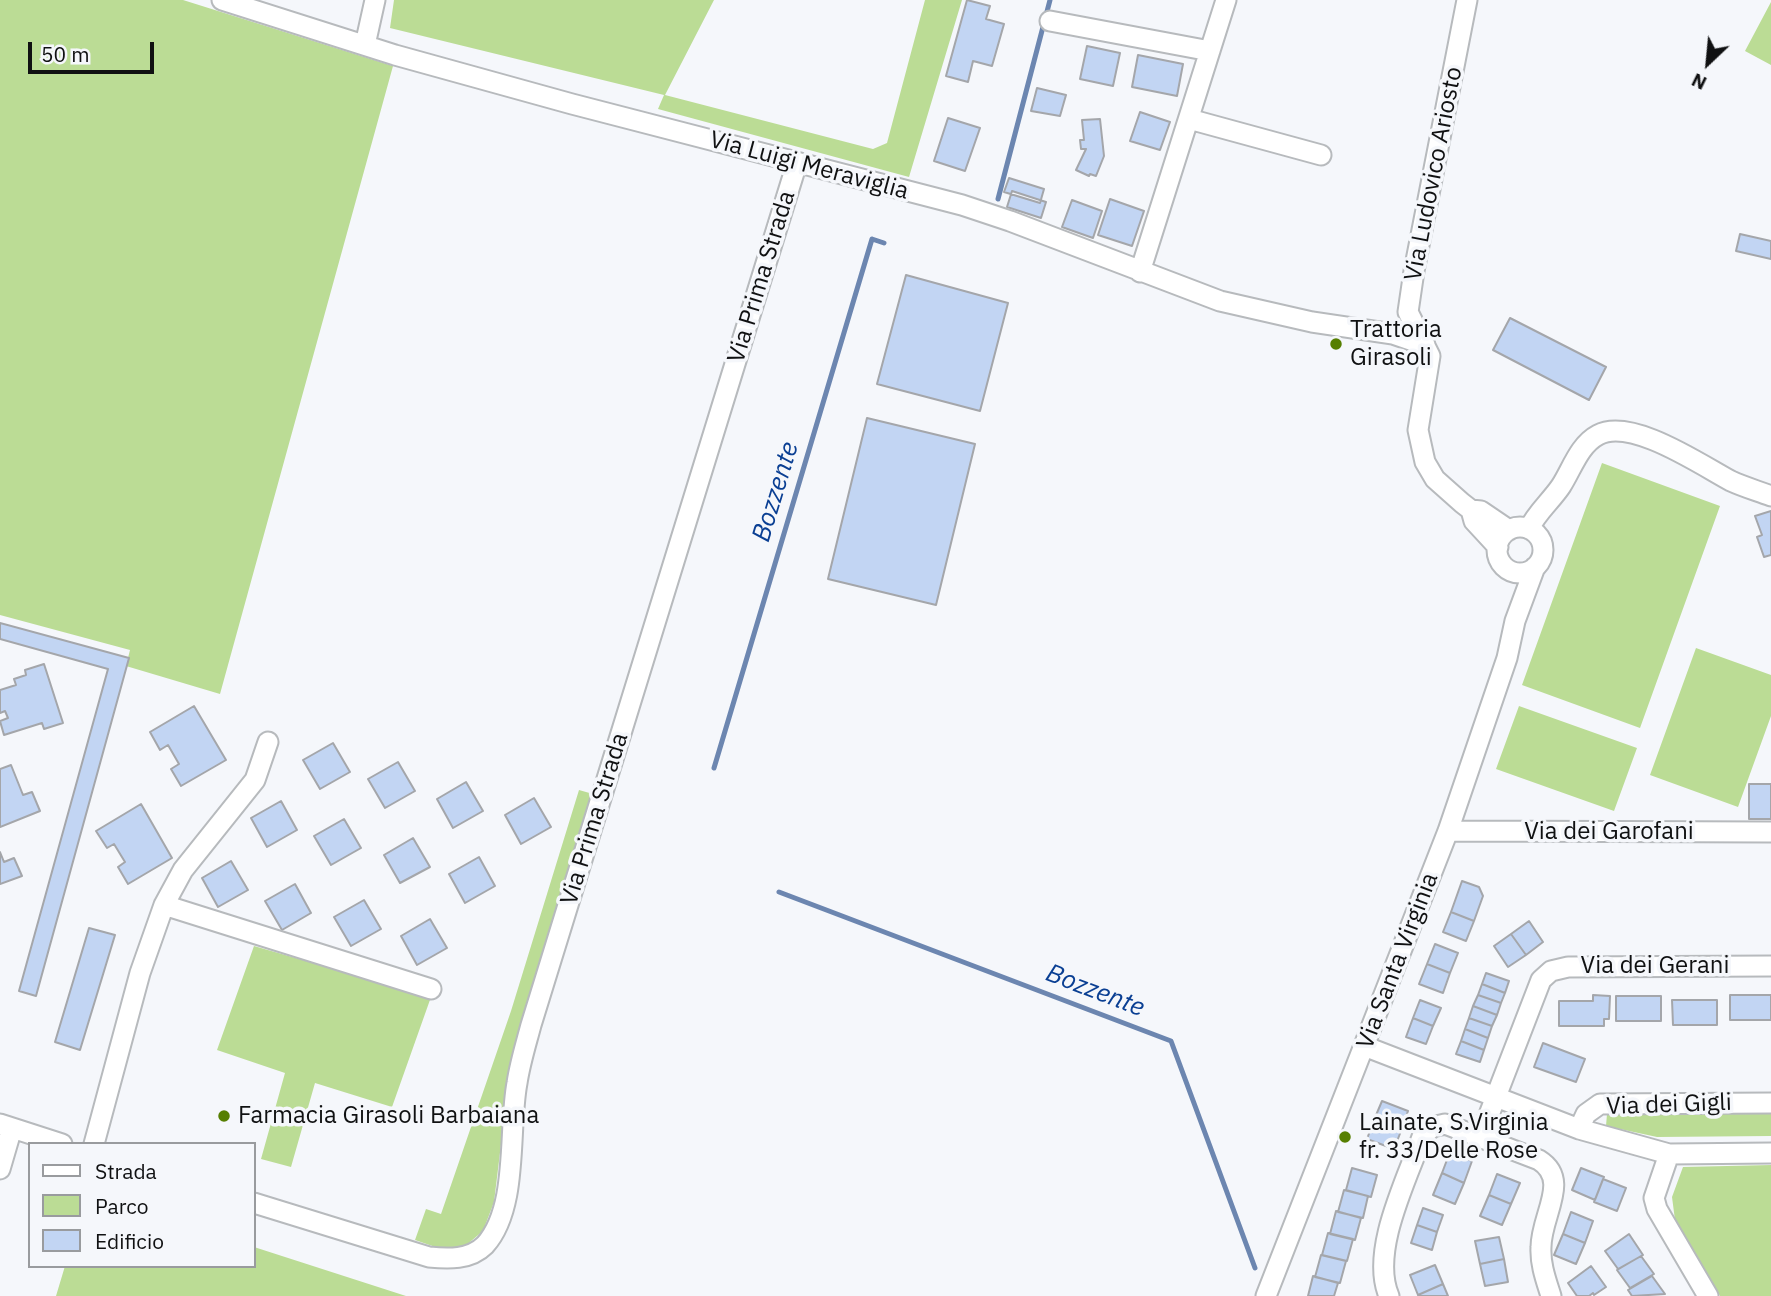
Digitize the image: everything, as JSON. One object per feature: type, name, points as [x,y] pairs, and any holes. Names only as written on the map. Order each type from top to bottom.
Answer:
[{"type":"street","name":"Via Luigi Meraviglia","points":[[222,0],[365,45],[572,104],[962,205],[1220,302],[1312,322],[1393,334],[1424,345]]},
{"type":"street","points":[[365,45],[375,0]]},
{"type":"street","points":[[1140,272],[1226,0]]},
{"type":"street","name":"Via Ludovico Ariosto","points":[[1424,345],[1408,312],[1467,0]]},
{"type":"street","points":[[1050,21],[1210,51]]},
{"type":"street","points":[[1189,119],[1321,155]]},
{"type":"street","name":"Via Prima Strada","points":[[256,1204],[429,1257],[452,1259],[467,1256],[483,1247],[494,1232],[502,1215],[506,1193],[516,1084],[531,1025],[797,163]]},
{"type":"street","points":[[1393,334],[1408,312]]},
{"type":"street","points":[[1424,345],[1430,356],[1430,364],[1418,430],[1425,462],[1435,479],[1471,510],[1474,521],[1498,547]]},
{"type":"street","points":[[1471,510],[1482,511],[1519,529],[1537,534],[1543,546],[1542,558],[1535,567],[1520,572],[1506,567],[1499,556],[1498,547],[1502,537],[1519,529],[1563,484],[1583,449],[1597,435],[1610,431],[1647,438],[1734,482],[1771,496]]},
{"type":"street","name":"Via Santa Virginia","points":[[1506,567],[1514,621]]},
{"type":"street","name":"Via Santa Virginia","points":[[1266,1296],[1448,831],[1507,658],[1514,621],[1535,567]]},
{"type":"street","points":[[94,1142],[140,973],[164,905],[183,870],[255,780],[268,742]]},
{"type":"street","name":"Via dei Garofani","points":[[1448,831],[1771,832]]},
{"type":"street","points":[[164,905],[431,989]]},
{"type":"street","name":"Via dei Gerani","points":[[1480,1138],[1541,980],[1551,971],[1568,967],[1771,966]]},
{"type":"street","points":[[1364,1046],[1579,1129],[1668,1154],[1771,1153]]},
{"type":"street","name":"Via dei Gigli","points":[[1579,1129],[1586,1114],[1600,1104],[1771,1102]]},
{"type":"street","points":[[1389,1296],[1381,1267],[1385,1241],[1422,1137],[1432,1127],[1444,1125],[1549,1166],[1554,1175],[1555,1187],[1543,1223],[1540,1248],[1551,1296]]},
{"type":"street","points":[[0,1169],[6,1126],[56,1142]]},
{"type":"street","points":[[1668,1154],[1654,1198],[1657,1209],[1709,1296]]},
{"type":"green space","points":[[0,0],[183,0],[393,66],[220,694],[126,666],[130,650],[0,615]]},
{"type":"green space","points":[[394,0],[714,0],[665,95],[873,149],[887,143],[925,0],[962,0],[909,177],[658,109],[664,95],[390,28]]},
{"type":"green space","points":[[1771,2],[1771,65],[1745,51]]},
{"type":"green space","points":[[1602,463],[1720,506],[1640,728],[1522,685]]},
{"type":"green space","points":[[1696,648],[1771,675],[1771,716],[1738,807],[1650,775]]},
{"type":"green space","points":[[1519,706],[1637,748],[1614,811],[1496,769]]},
{"type":"green space","points":[[579,790],[593,794],[508,1087],[494,1202],[483,1231],[464,1247],[444,1250],[415,1240],[426,1209],[441,1214],[511,1011]]},
{"type":"green space","points":[[254,946],[431,997],[392,1107],[315,1083],[291,1167],[261,1159],[285,1073],[217,1050]]},
{"type":"green space","points":[[1771,1113],[1771,1136],[1657,1137],[1606,1126],[1607,1114]]},
{"type":"green space","points":[[1771,1165],[1771,1296],[1720,1296],[1675,1220],[1672,1197],[1683,1167]]},
{"type":"green space","points":[[256,1248],[406,1296],[56,1296],[64,1268],[256,1268]]},
{"type":"building","points":[[967,0],[990,6],[986,19],[1004,24],[992,66],[973,61],[968,82],[946,76]]},
{"type":"building","points":[[1087,46],[1120,53],[1113,86],[1080,79]]},
{"type":"building","points":[[1138,55],[1183,64],[1177,96],[1132,87]]},
{"type":"building","points":[[1037,88],[1066,95],[1060,116],[1031,111]]},
{"type":"building","points":[[1140,112],[1170,122],[1160,150],[1130,141]]},
{"type":"building","points":[[948,118],[980,128],[965,171],[934,161]]},
{"type":"building","points":[[1100,119],[1104,156],[1096,176],[1089,176],[1076,170],[1086,149],[1081,149],[1080,140],[1084,140],[1082,120]]},
{"type":"building","points":[[1009,178],[1044,189],[1040,203],[1004,192]]},
{"type":"building","points":[[1012,191],[1046,202],[1041,218],[1007,207]]},
{"type":"building","points":[[1110,199],[1144,211],[1132,246],[1098,235]]},
{"type":"building","points":[[1072,200],[1102,211],[1093,238],[1062,227]]},
{"type":"building","points":[[1740,234],[1771,241],[1771,259],[1736,251]]},
{"type":"building","points":[[906,275],[1008,303],[980,411],[877,384]]},
{"type":"building","points":[[1510,318],[1606,367],[1589,400],[1493,350]]},
{"type":"building","points":[[867,418],[975,444],[936,605],[828,579]]},
{"type":"building","points":[[1771,511],[1771,555],[1764,557],[1757,537],[1762,535],[1755,516]]},
{"type":"building","points":[[0,623],[129,658],[36,996],[19,991],[108,669],[0,639]]},
{"type":"building","points":[[44,664],[63,723],[44,729],[42,723],[4,735],[0,721],[8,718],[5,711],[0,713],[0,690],[16,685],[14,679],[26,675],[25,670]]},
{"type":"building","points":[[194,706],[226,760],[181,786],[171,769],[179,764],[168,745],[160,750],[150,732]]},
{"type":"building","points":[[333,743],[350,772],[320,789],[303,760]]},
{"type":"building","points":[[398,762],[415,791],[385,808],[368,779]]},
{"type":"building","points":[[11,765],[23,795],[32,792],[40,811],[0,827],[0,769]]},
{"type":"building","points":[[466,782],[483,811],[453,828],[437,799]]},
{"type":"building","points":[[1749,784],[1771,784],[1771,819],[1749,819]]},
{"type":"building","points":[[534,798],[551,827],[521,844],[505,815]]},
{"type":"building","points":[[281,801],[297,830],[267,847],[251,818]]},
{"type":"building","points":[[141,804],[172,858],[128,884],[118,867],[125,862],[114,844],[107,848],[96,831]]},
{"type":"building","points":[[344,819],[361,848],[331,865],[314,836]]},
{"type":"building","points":[[413,838],[430,867],[400,883],[384,855]]},
{"type":"building","points":[[0,852],[4,862],[14,858],[22,876],[0,884]]},
{"type":"building","points":[[479,857],[495,886],[465,903],[449,874]]},
{"type":"building","points":[[231,861],[248,890],[218,907],[202,878]]},
{"type":"building","points":[[1462,881],[1479,887],[1483,896],[1474,921],[1451,912]]},
{"type":"building","points":[[295,884],[311,913],[282,930],[265,901]]},
{"type":"building","points":[[364,900],[381,929],[351,946],[334,917]]},
{"type":"building","points":[[1451,912],[1474,921],[1466,941],[1443,932]]},
{"type":"building","points":[[430,919],[447,948],[417,965],[401,936]]},
{"type":"building","points":[[1529,921],[1543,942],[1526,955],[1511,934]]},
{"type":"building","points":[[89,928],[115,935],[80,1050],[55,1042]]},
{"type":"building","points":[[1511,934],[1526,955],[1508,967],[1494,946]]},
{"type":"building","points":[[1435,944],[1458,953],[1450,973],[1427,964]]},
{"type":"building","points":[[1427,964],[1450,973],[1443,993],[1419,984]]},
{"type":"building","points":[[1486,973],[1509,981],[1505,993],[1482,984]]},
{"type":"building","points":[[1482,984],[1505,993],[1501,1003],[1478,995]]},
{"type":"building","points":[[1478,995],[1501,1003],[1497,1015],[1473,1006]]},
{"type":"building","points":[[1593,995],[1610,996],[1609,1019],[1604,1019],[1604,1026],[1559,1026],[1559,1001],[1593,1001]]},
{"type":"building","points":[[1730,995],[1771,995],[1771,1020],[1730,1020]]},
{"type":"building","points":[[1616,996],[1661,996],[1661,1021],[1616,1021]]},
{"type":"building","points":[[1420,1000],[1441,1008],[1433,1026],[1413,1018]]},
{"type":"building","points":[[1672,1000],[1717,1000],[1717,1025],[1673,1025]]},
{"type":"building","points":[[1473,1006],[1497,1015],[1492,1026],[1469,1018]]},
{"type":"building","points":[[1413,1018],[1433,1026],[1426,1044],[1406,1037]]},
{"type":"building","points":[[1469,1018],[1492,1026],[1488,1038],[1465,1029]]},
{"type":"building","points":[[1465,1029],[1488,1038],[1484,1050],[1461,1041]]},
{"type":"building","points":[[1461,1041],[1484,1050],[1480,1062],[1456,1054]]},
{"type":"building","points":[[1543,1043],[1585,1059],[1576,1082],[1534,1067]]},
{"type":"building","points":[[1382,1101],[1408,1111],[1401,1131],[1374,1120]]},
{"type":"building","points":[[1374,1120],[1401,1131],[1394,1149],[1367,1139]]},
{"type":"building","points":[[1450,1152],[1472,1161],[1464,1183],[1442,1173]]},
{"type":"building","points":[[1352,1168],[1377,1175],[1371,1197],[1346,1190]]},
{"type":"building","points":[[1581,1168],[1604,1177],[1595,1200],[1572,1190]]},
{"type":"building","points":[[1442,1173],[1464,1183],[1455,1204],[1433,1195]]},
{"type":"building","points":[[1497,1174],[1520,1183],[1511,1204],[1489,1195]]},
{"type":"building","points":[[1603,1179],[1626,1188],[1617,1211],[1594,1202]]},
{"type":"building","points":[[1344,1190],[1368,1196],[1363,1218],[1338,1212]]},
{"type":"building","points":[[1489,1195],[1511,1204],[1502,1225],[1480,1216]]},
{"type":"building","points":[[1423,1208],[1443,1215],[1437,1232],[1417,1225]]},
{"type":"building","points":[[1336,1211],[1361,1218],[1355,1240],[1330,1234]]},
{"type":"building","points":[[1571,1212],[1593,1221],[1585,1243],[1563,1234]]},
{"type":"building","points":[[1417,1225],[1437,1232],[1432,1250],[1411,1243]]},
{"type":"building","points":[[1328,1233],[1353,1239],[1347,1261],[1322,1255]]},
{"type":"building","points":[[1563,1234],[1585,1243],[1576,1264],[1554,1255]]},
{"type":"building","points":[[1629,1234],[1643,1255],[1618,1269],[1605,1251]]},
{"type":"building","points":[[1499,1237],[1504,1259],[1480,1264],[1475,1241]]},
{"type":"building","points":[[1321,1255],[1346,1261],[1340,1283],[1315,1277]]},
{"type":"building","points":[[1641,1256],[1654,1274],[1630,1288],[1617,1270]]},
{"type":"building","points":[[1504,1259],[1508,1282],[1485,1286],[1480,1264]]},
{"type":"building","points":[[1435,1265],[1443,1284],[1418,1295],[1410,1275]]},
{"type":"building","points":[[1591,1266],[1606,1287],[1594,1295],[1577,1296],[1568,1283]]},
{"type":"building","points":[[1313,1276],[1338,1283],[1334,1296],[1308,1296]]},
{"type":"building","points":[[1652,1276],[1665,1294],[1632,1296],[1628,1290]]},
{"type":"building","points":[[1443,1284],[1448,1296],[1418,1295]]},
{"type":"waterway","name":"Bozzente","points":[[998,199],[1050,0]]},
{"type":"waterway","name":"Bozzente","points":[[714,768],[872,239],[884,243]]},
{"type":"waterway","name":"Bozzente","points":[[779,892],[1171,1041],[1255,1268]]},
{"type":"place","name":"Trattoria Girasoli","points":[[1336,344]]},
{"type":"place","name":"Farmacia Girasoli Barbaiana","points":[[224,1116]]},
{"type":"place","name":"Lainate, S.Virginia fr. 33/Delle Rose","points":[[1345,1137]]}]
